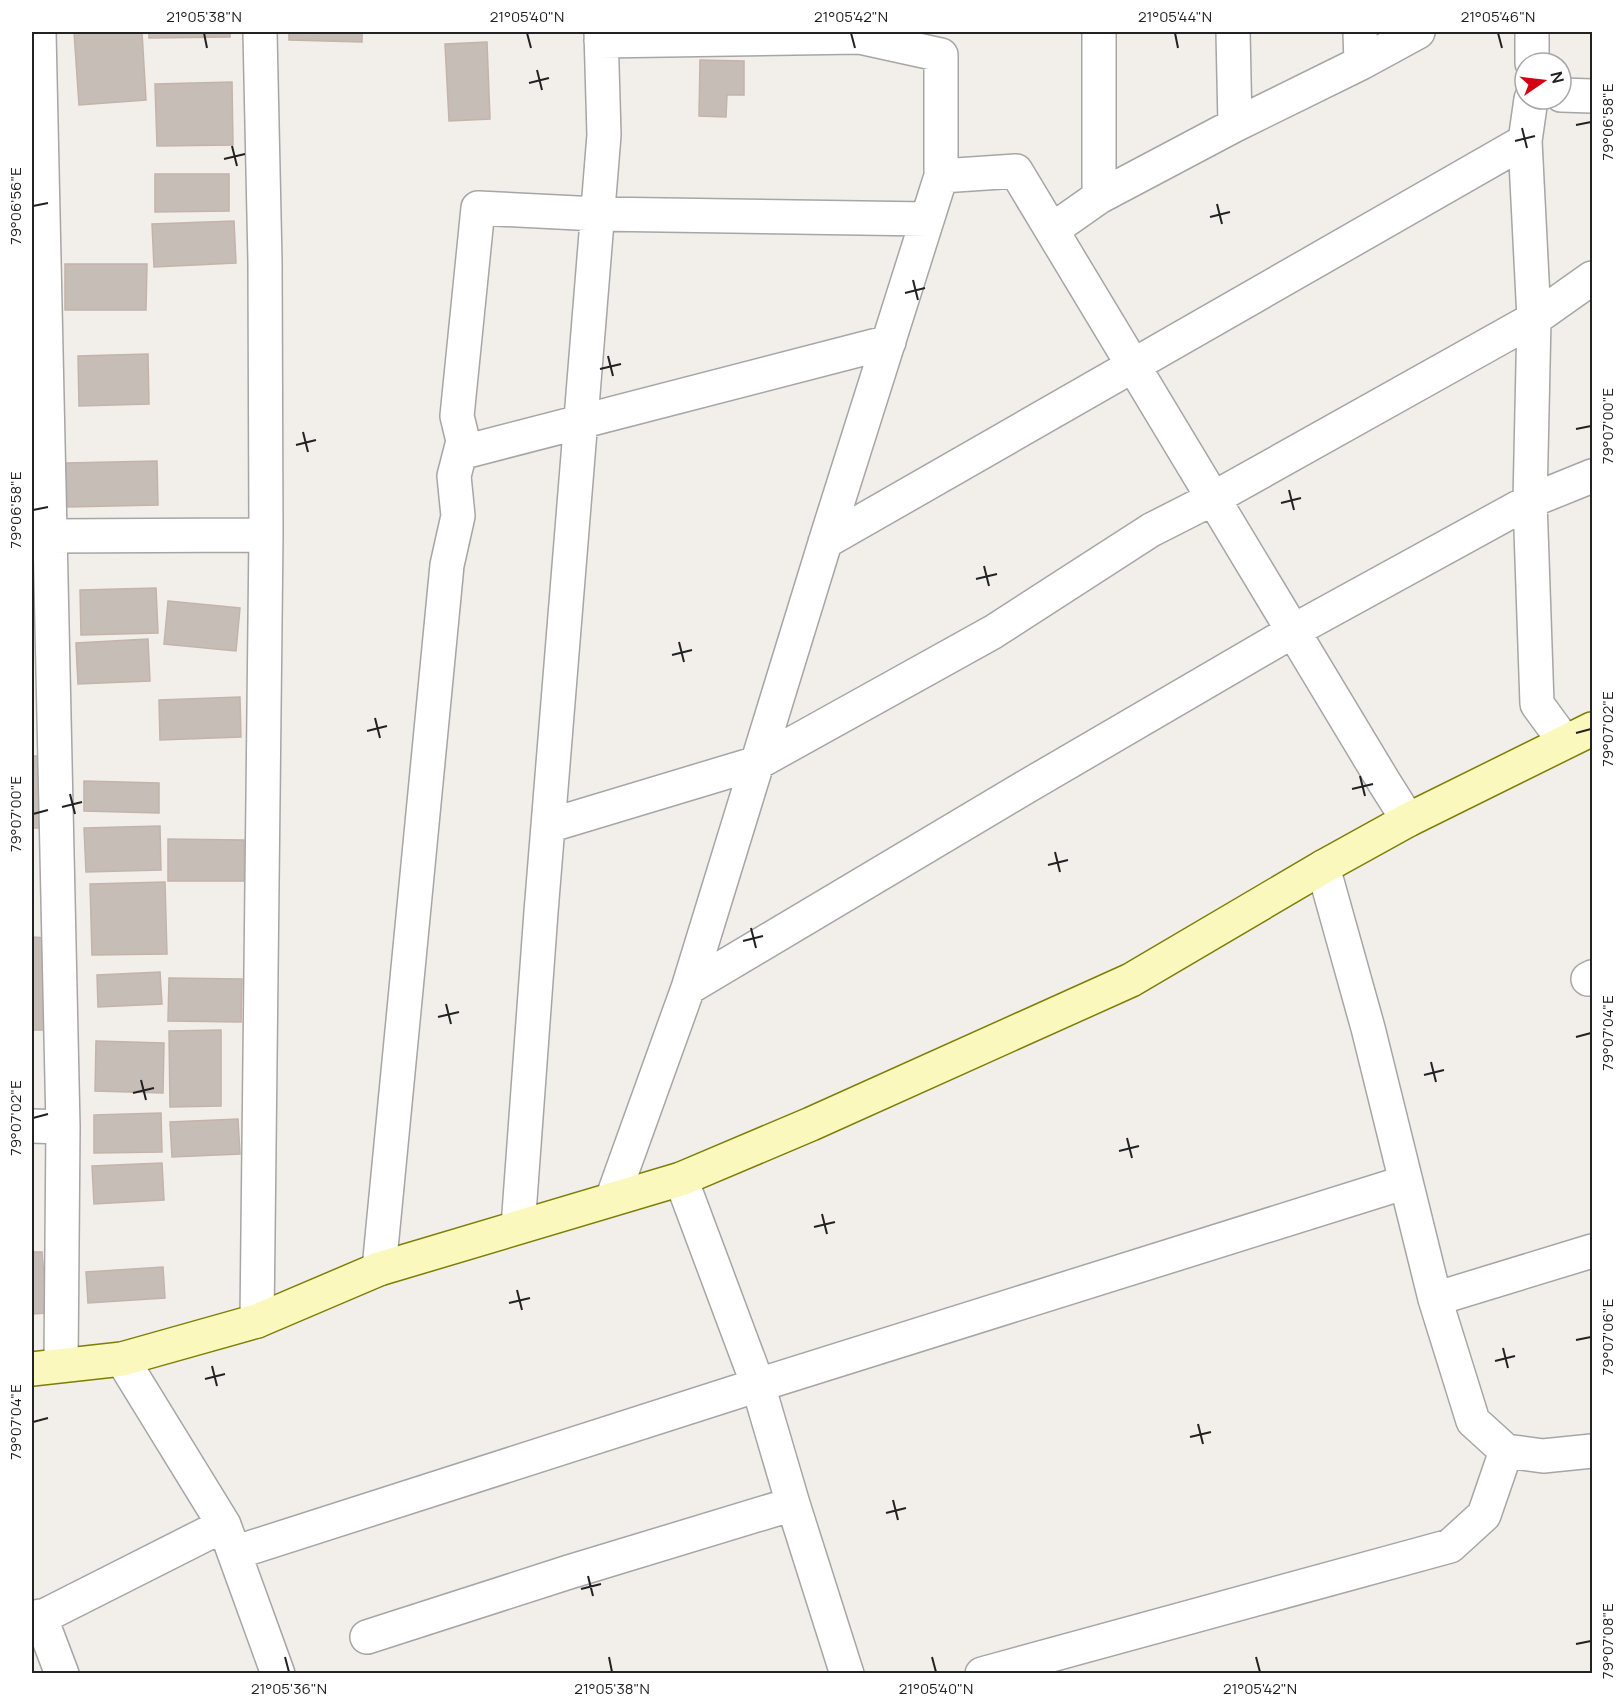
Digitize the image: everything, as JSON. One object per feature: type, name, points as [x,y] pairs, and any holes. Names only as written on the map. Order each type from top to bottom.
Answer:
[{"type":"street","points":[[39,32],[36,126],[44,523],[46,1367],[122,1359],[257,1321],[379,1269],[681,1179],[811,1124],[1131,980],[1323,867],[1408,820],[1578,735],[1537,704],[1530,501],[1534,319],[1525,141],[1529,111]]},
{"type":"street","points":[[257,1321],[266,535],[265,262],[260,32]]},
{"type":"street","points":[[1099,32],[1099,197]]},
{"type":"street","points":[[1233,32],[1235,125]]},
{"type":"street","points":[[1052,230],[1099,197],[1235,125],[1361,47],[1418,32]]},
{"type":"street","points":[[1532,32],[1532,51]]},
{"type":"street","points":[[518,1227],[604,135],[601,36],[859,38],[941,55],[942,176],[825,542],[688,988],[612,1199]]},
{"type":"street","points":[[1573,95],[1593,96]]},
{"type":"street","points":[[825,542],[1525,141]]},
{"type":"street","points":[[942,176],[1016,171],[1408,820]]},
{"type":"street","points":[[379,1269],[447,565],[458,516],[454,476],[463,441],[457,416],[478,208],[597,214],[927,219]]},
{"type":"street","points":[[548,826],[757,763],[993,632],[1152,530],[1214,498],[1534,319],[1593,278]]},
{"type":"street","points":[[460,453],[889,342]]},
{"type":"street","points":[[688,988],[1029,784],[1293,631],[1530,501],[1593,476]]},
{"type":"street","points":[[44,523],[266,535]]},
{"type":"street","points":[[1323,867],[1368,1028],[1435,1299],[1473,1421],[1506,1451],[1543,1456],[1593,1451]]},
{"type":"street","points":[[681,1179],[758,1385],[847,1674]]},
{"type":"street","points":[[62,1674],[36,1619],[229,1539],[758,1385],[1406,1182]]},
{"type":"street","points":[[1435,1299],[1593,1251]]},
{"type":"street","points":[[122,1359],[229,1539],[278,1674]]},
{"type":"street","points":[[982,1674],[1450,1546],[1484,1515],[1506,1451]]},
{"type":"street","points":[[367,1637],[569,1572],[793,1504]]},
{"type":"building","points":[[74,32],[142,32],[146,100],[79,105]]},
{"type":"building","points":[[149,32],[230,32],[230,37],[149,38]]},
{"type":"building","points":[[289,32],[362,32],[362,42],[289,40]]},
{"type":"building","points":[[487,42],[490,119],[449,121],[445,44]]},
{"type":"building","points":[[700,60],[744,61],[744,95],[727,95],[726,117],[699,116]]},
{"type":"building","points":[[232,82],[233,145],[157,146],[155,84]]},
{"type":"building","points":[[155,174],[229,174],[229,211],[155,212]]},
{"type":"building","points":[[234,221],[236,263],[154,267],[152,224]]},
{"type":"building","points":[[65,264],[147,264],[146,310],[65,310]]},
{"type":"building","points":[[148,354],[149,404],[79,406],[78,356]]},
{"type":"building","points":[[157,461],[158,505],[67,507],[66,463]]},
{"type":"building","points":[[156,588],[158,633],[81,635],[80,590]]},
{"type":"building","points":[[168,601],[240,608],[236,651],[164,644]]},
{"type":"building","points":[[148,639],[150,681],[78,684],[76,643]]},
{"type":"building","points":[[240,697],[241,737],[160,740],[159,700]]},
{"type":"building","points":[[32,756],[38,756],[40,828],[32,828]]},
{"type":"building","points":[[84,781],[159,783],[159,813],[84,811]]},
{"type":"building","points":[[160,826],[161,870],[86,872],[84,828]]},
{"type":"building","points":[[168,839],[244,840],[244,881],[168,881]]},
{"type":"building","points":[[165,882],[167,954],[92,955],[90,884]]},
{"type":"building","points":[[32,937],[47,938],[45,1030],[32,1030]]},
{"type":"building","points":[[160,972],[162,1004],[98,1007],[97,975]]},
{"type":"building","points":[[169,978],[242,979],[241,1022],[168,1021]]},
{"type":"building","points":[[221,1030],[221,1106],[170,1107],[169,1031]]},
{"type":"building","points":[[96,1041],[164,1043],[163,1093],[95,1091]]},
{"type":"building","points":[[161,1113],[162,1152],[94,1153],[94,1115]]},
{"type":"building","points":[[238,1119],[240,1154],[172,1157],[170,1122]]},
{"type":"building","points":[[162,1163],[164,1200],[94,1204],[92,1166]]},
{"type":"building","points":[[32,1252],[42,1252],[47,1313],[32,1314]]},
{"type":"building","points":[[163,1267],[165,1298],[88,1303],[86,1272]]}]
